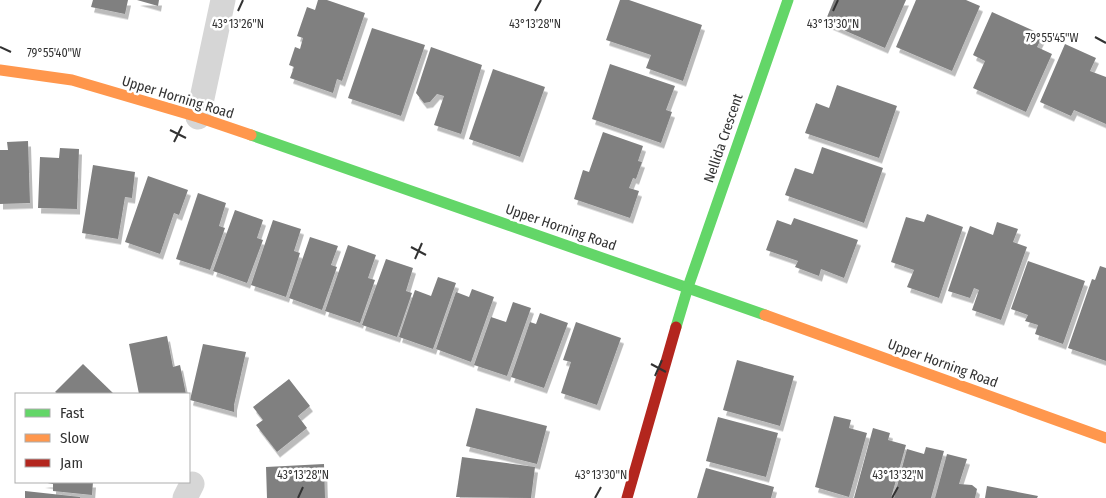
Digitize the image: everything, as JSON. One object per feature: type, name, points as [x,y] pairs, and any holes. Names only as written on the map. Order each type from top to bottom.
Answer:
[{"type":"street","points":[[198,117],[223,0]]},
{"type":"street","name":"Nellida Crescent","points":[[627,498],[688,286],[788,0]]},
{"type":"street","name":"Upper Horning Road","points":[[0,70],[72,80],[198,117],[688,286],[1106,438]]},
{"type":"building","points":[[93,0],[128,0],[125,14],[91,7]]},
{"type":"building","points":[[137,0],[159,0],[158,6]]},
{"type":"building","points":[[318,0],[327,0],[365,13],[342,81],[337,79],[333,93],[290,78],[294,67],[289,65],[295,47],[300,49],[303,38],[297,36],[307,7],[315,10]]},
{"type":"building","points":[[620,0],[629,0],[702,25],[683,81],[646,68],[651,55],[606,40]]},
{"type":"building","points":[[834,0],[906,0],[885,48],[825,22]]},
{"type":"building","points":[[916,0],[966,0],[980,6],[952,71],[896,47]]},
{"type":"building","points":[[992,12],[1043,35],[1037,47],[1052,54],[1026,112],[973,88],[985,61],[973,55]]},
{"type":"building","points":[[372,28],[425,45],[401,116],[348,98]]},
{"type":"building","points":[[1065,44],[1096,58],[1090,71],[1106,77],[1106,124],[1074,110],[1071,116],[1040,102]]},
{"type":"building","points":[[431,47],[482,65],[461,134],[434,125],[444,96],[437,94],[430,102],[424,103],[416,93]]},
{"type":"building","points":[[610,64],[675,86],[666,110],[672,112],[661,143],[592,119]]},
{"type":"building","points":[[493,69],[545,87],[520,157],[469,139]]},
{"type":"building","points":[[837,85],[897,106],[879,158],[805,133],[816,103],[829,108]]},
{"type":"building","points":[[603,132],[643,146],[638,161],[642,162],[636,179],[633,178],[629,188],[639,191],[630,218],[574,199],[583,170],[589,172]]},
{"type":"building","points":[[28,141],[30,203],[0,204],[0,150],[8,150],[7,142]]},
{"type":"building","points":[[822,147],[883,168],[864,223],[785,195],[795,168],[813,174]]},
{"type":"building","points":[[60,148],[79,149],[77,209],[38,208],[40,157],[59,158]]},
{"type":"building","points":[[93,165],[135,172],[132,198],[125,197],[118,239],[82,233]]},
{"type":"building","points":[[148,176],[188,190],[179,215],[174,213],[160,254],[125,242]]},
{"type":"building","points":[[198,193],[226,203],[219,226],[225,228],[210,270],[176,259]]},
{"type":"building","points":[[235,210],[263,220],[257,238],[263,240],[247,283],[213,271]]},
{"type":"building","points":[[927,214],[963,227],[939,298],[907,287],[914,270],[891,262],[906,217],[924,222]]},
{"type":"building","points":[[794,218],[858,240],[844,278],[821,269],[819,276],[795,267],[798,261],[766,250],[777,220],[791,225]]},
{"type":"building","points":[[273,220],[301,229],[294,251],[300,253],[286,297],[251,285]]},
{"type":"building","points":[[997,222],[1018,229],[1013,242],[1027,247],[1001,320],[972,310],[979,290],[974,288],[970,298],[948,291],[970,226],[993,235]]},
{"type":"building","points":[[310,237],[338,246],[331,265],[337,267],[322,310],[289,298]]},
{"type":"building","points":[[348,245],[376,255],[368,278],[375,280],[360,323],[325,311]]},
{"type":"building","points":[[386,259],[413,268],[406,291],[412,293],[397,337],[362,325]]},
{"type":"building","points":[[1028,261],[1085,281],[1063,344],[1035,334],[1038,325],[1025,321],[1028,315],[1011,309]]},
{"type":"building","points":[[1100,266],[1106,268],[1106,361],[1068,348],[1092,279],[1095,280]]},
{"type":"building","points":[[438,277],[456,283],[433,349],[399,337],[415,290],[431,296]]},
{"type":"building","points":[[472,289],[494,297],[471,362],[436,349],[456,292],[469,297]]},
{"type":"building","points":[[513,302],[531,308],[507,376],[474,365],[491,317],[506,322]]},
{"type":"building","points":[[540,313],[568,323],[544,388],[511,377],[530,322],[536,324]]},
{"type":"building","points":[[576,322],[621,338],[597,405],[561,393],[571,362],[563,360]]},
{"type":"building","points":[[167,336],[173,367],[180,365],[186,393],[139,393],[129,344]]},
{"type":"building","points":[[203,344],[246,352],[234,412],[190,400]]},
{"type":"building","points":[[737,360],[794,376],[780,426],[723,410]]},
{"type":"building","points":[[83,364],[113,393],[56,393],[55,392]]},
{"type":"building","points":[[289,379],[310,406],[298,416],[307,428],[277,452],[256,425],[263,420],[253,407]]},
{"type":"building","points":[[476,408],[547,426],[537,464],[466,446]]},
{"type":"building","points":[[834,416],[851,420],[849,428],[867,433],[849,497],[815,487]]},
{"type":"building","points":[[718,417],[778,433],[766,477],[706,461]]},
{"type":"building","points":[[873,428],[890,433],[888,440],[906,445],[891,498],[854,498]]},
{"type":"building","points":[[926,447],[944,451],[931,498],[894,498],[907,449],[924,454]]},
{"type":"building","points":[[947,454],[967,459],[959,484],[972,485],[977,489],[975,498],[935,498]]},
{"type":"building","points":[[462,457],[535,467],[531,498],[456,497]]},
{"type":"building","points":[[324,464],[325,498],[267,498],[266,467]]},
{"type":"building","points":[[706,468],[774,487],[771,498],[697,498]]},
{"type":"building","points":[[48,483],[93,483],[92,495],[53,491],[53,484]]},
{"type":"building","points":[[987,486],[1038,496],[1037,498],[985,498]]},
{"type":"building","points":[[25,491],[80,497],[80,498],[25,498]]},
{"type":"traffic: fast","points":[[676,327],[688,287],[788,0]]},
{"type":"traffic: fast","points":[[251,135],[765,315]]},
{"type":"traffic: slow","points":[[0,70],[72,80],[198,117],[251,135]]},
{"type":"traffic: slow","points":[[765,315],[1106,438]]},
{"type":"traffic: jam","points":[[627,498],[676,327]]}]
